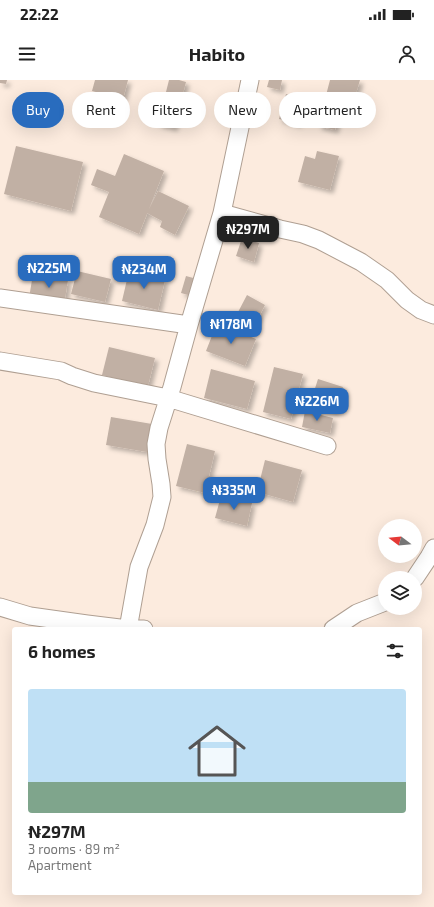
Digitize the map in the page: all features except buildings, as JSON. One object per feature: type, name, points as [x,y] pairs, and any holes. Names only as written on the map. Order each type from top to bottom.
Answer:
[{"type":"street","points":[[128,627],[139,567],[155,525],[162,496],[156,459],[156,444],[159,428],[177,371],[222,213],[250,80]]},
{"type":"street","points":[[222,213],[303,234],[319,240],[361,262],[387,280],[407,300],[421,310],[434,315]]},
{"type":"street","points":[[0,298],[189,325]]},
{"type":"street","points":[[0,361],[61,371],[94,384],[168,398],[327,446]]},
{"type":"street","points":[[420,571],[434,548]]},
{"type":"street","points":[[336,627],[358,613],[378,605]]},
{"type":"street","points":[[0,607],[30,616],[112,627]]}]
